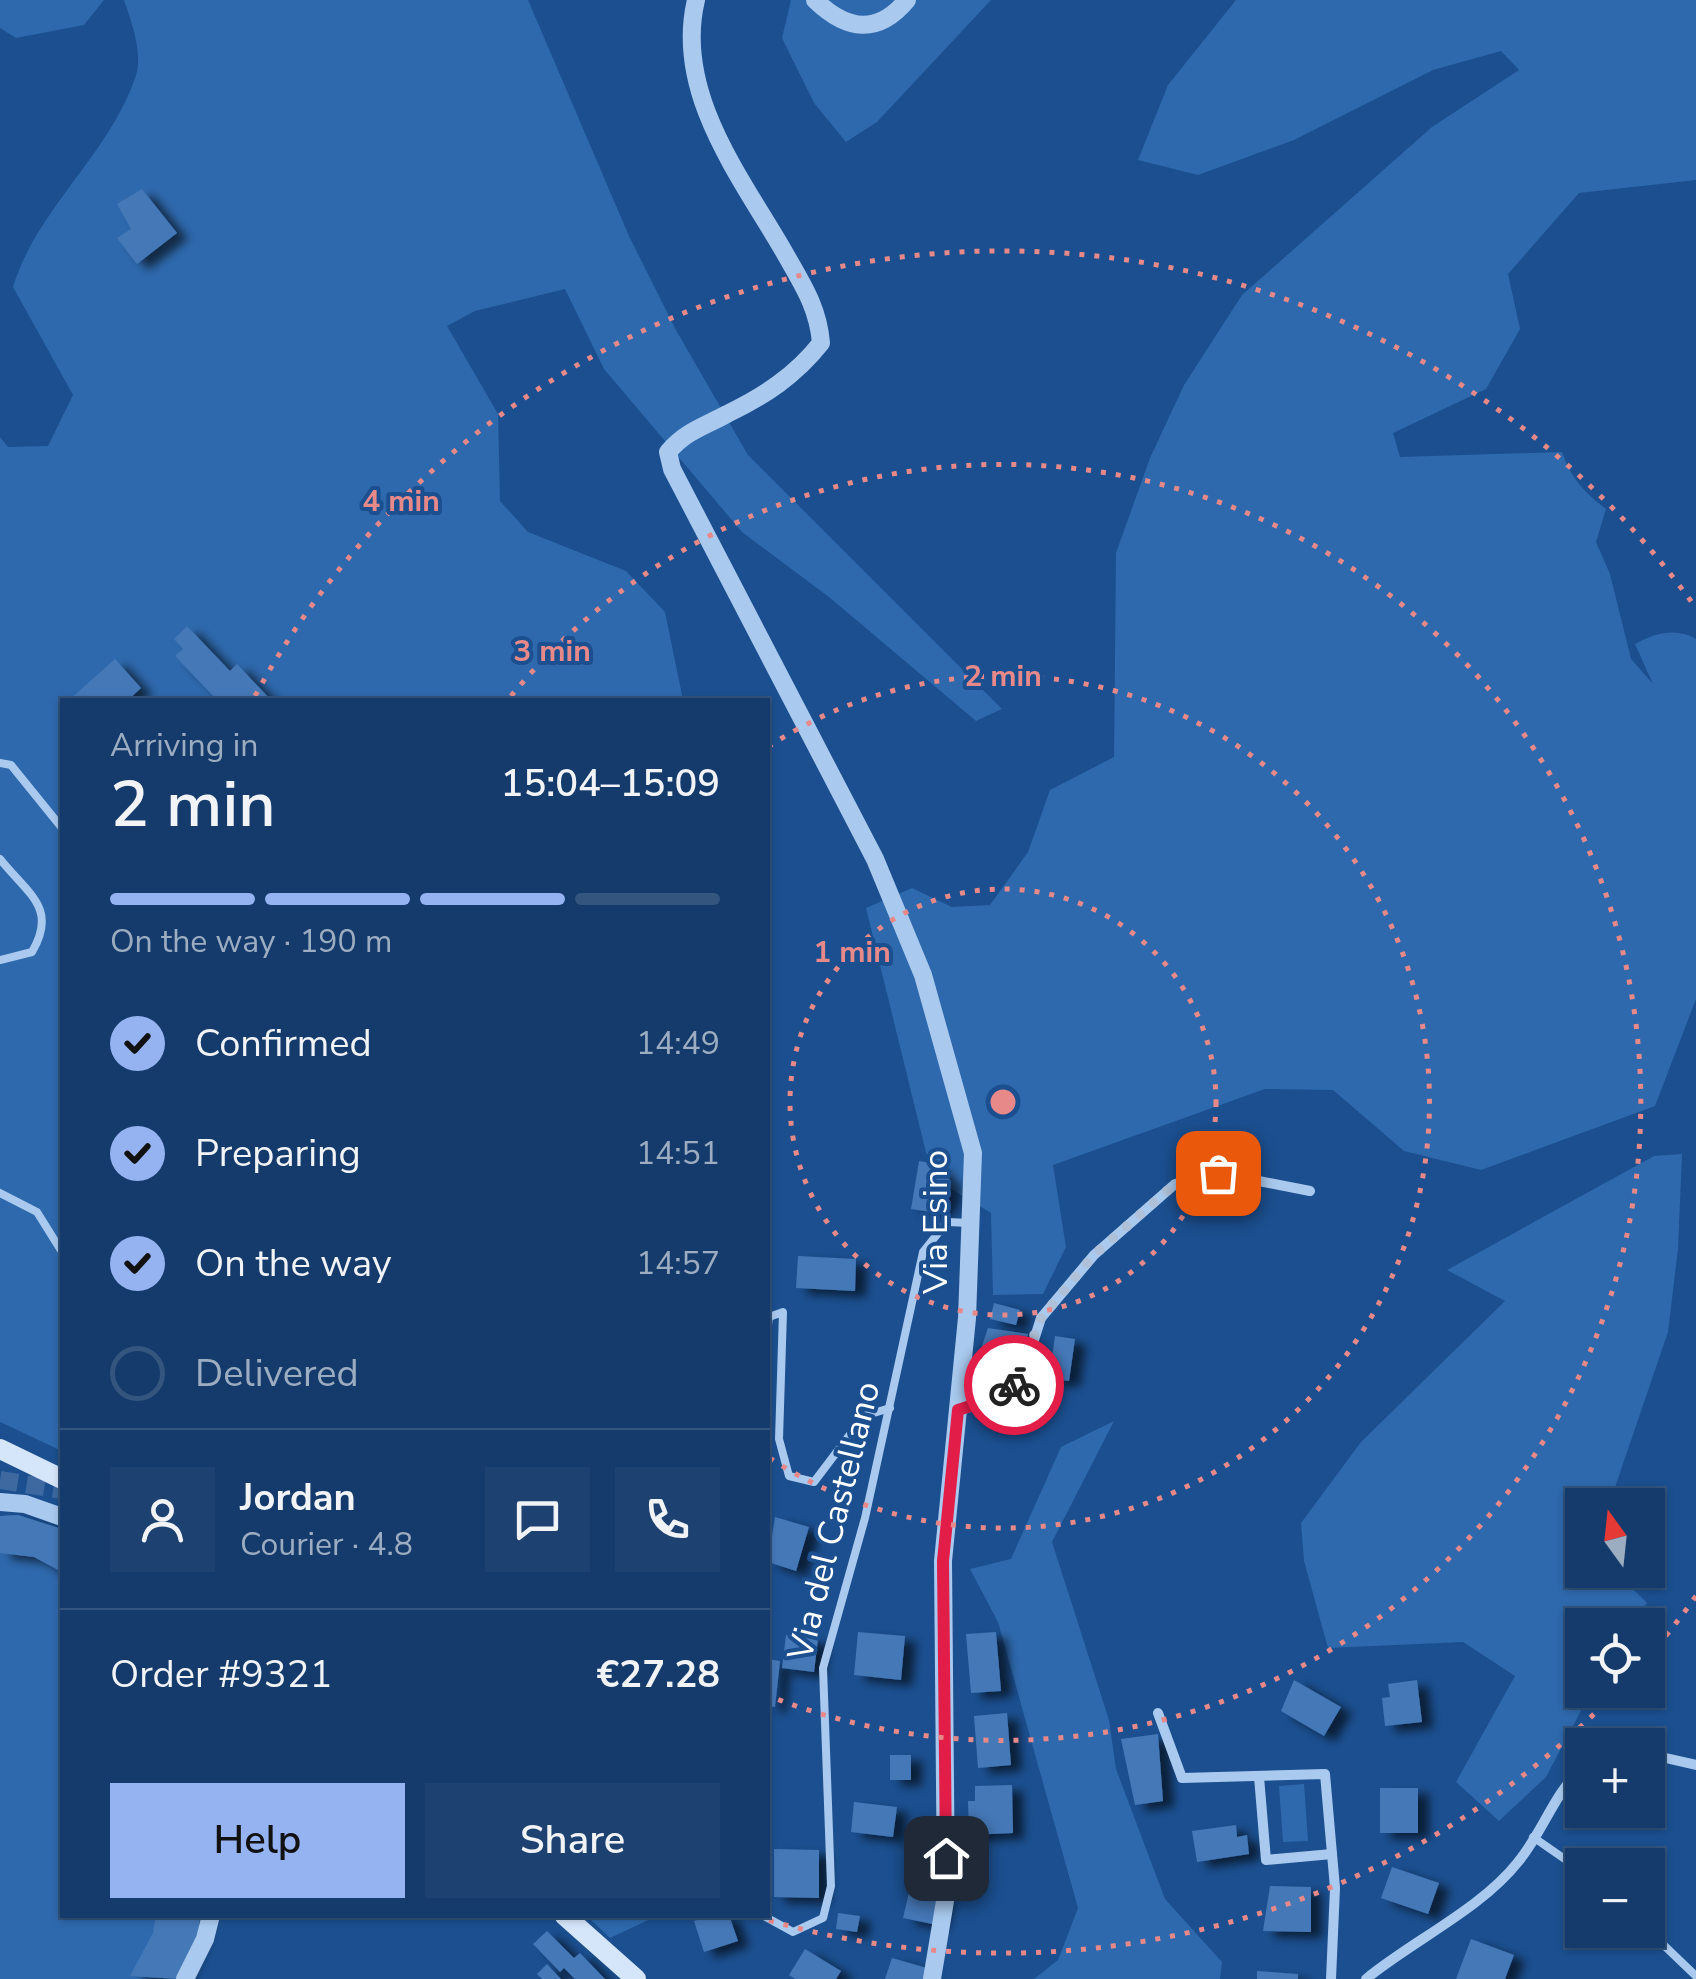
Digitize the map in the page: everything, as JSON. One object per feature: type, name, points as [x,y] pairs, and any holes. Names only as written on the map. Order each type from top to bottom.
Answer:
[{"type":"main road","points":[[0,1449],[60,1478]]},
{"type":"main road","points":[[567,1918],[636,1979]]},
{"type":"street","name":"Via Esino","points":[[696,0],[691,52],[714,131],[806,288],[819,317],[820,342],[803,366],[768,392],[685,432],[668,452],[672,469],[875,859],[923,975],[973,1153],[958,1410],[943,1561],[946,1895],[932,1979]]},
{"type":"street","points":[[816,0],[830,14],[860,27],[891,18],[906,0]]},
{"type":"street","points":[[958,1410],[1008,1394],[1027,1362],[1041,1318],[1094,1255],[1175,1184],[1218,1173],[1310,1191]]},
{"type":"street","points":[[0,1502],[25,1504],[60,1517]]},
{"type":"street","points":[[1158,1713],[1182,1778],[1325,1774],[1332,1854],[1331,1979]]},
{"type":"street","points":[[1665,1758],[1696,1765]]},
{"type":"street","points":[[1259,1777],[1266,1860],[1332,1854]]},
{"type":"street","points":[[1366,1979],[1458,1914],[1518,1863],[1565,1784]]},
{"type":"street","points":[[185,1979],[210,1918]]},
{"type":"lane","points":[[0,762],[11,765],[60,826]]},
{"type":"lane","points":[[0,859],[44,914],[44,931],[32,952],[0,960]]},
{"type":"lane","points":[[0,1193],[37,1212],[60,1249]]},
{"type":"lane","name":"Via del Castellano","points":[[767,1918],[792,1932],[823,1918],[831,1886],[823,1668],[856,1554],[923,1252],[947,1222],[970,1223]]},
{"type":"lane","points":[[770,1317],[784,1312],[779,1439],[789,1476],[814,1482],[864,1416],[890,1408]]},
{"type":"lane","points":[[1533,1836],[1565,1860]]},
{"type":"lane","points":[[1665,1946],[1696,1976]]},
{"type":"shaded area","points":[[0,0],[104,0],[84,25],[16,38],[0,28]]},
{"type":"shaded area","points":[[124,0],[528,0],[629,236],[676,330],[748,455],[1002,709],[976,721],[829,597],[742,532],[604,369],[565,289],[475,311],[447,326],[498,414],[500,501],[528,532],[626,571],[665,612],[683,698],[60,698],[60,1450],[0,1422],[0,437],[8,447],[48,446],[73,395],[13,287],[39,232],[125,103],[138,66],[133,27]]},
{"type":"shaded area","points":[[791,0],[991,0],[877,122],[846,142],[814,103],[782,38]]},
{"type":"shaded area","points":[[1236,0],[1696,0],[1696,180],[1579,193],[1508,274],[1520,329],[1486,389],[1393,433],[1400,457],[1562,452],[1579,484],[1606,509],[1596,542],[1610,574],[1631,659],[1653,684],[1635,644],[1665,633],[1681,633],[1696,639],[1696,999],[1655,1106],[1481,1170],[1404,1151],[1333,1090],[1265,1089],[1053,1165],[1066,1247],[1043,1294],[993,1295],[991,1213],[943,1184],[930,1169],[866,908],[912,888],[952,907],[990,905],[1028,852],[1050,790],[1114,757],[1116,553],[1150,458],[1184,385],[1242,295],[1432,127],[1519,70],[1501,51],[1433,70],[1294,140],[1198,175],[1138,160],[1168,85]]},
{"type":"shaded area","points":[[1682,1154],[1678,1249],[1668,1332],[1615,1488],[1565,1488],[1565,1588],[1632,1588],[1647,1603],[1644,1608],[1565,1608],[1565,1708],[1582,1708],[1572,1728],[1565,1728],[1565,1741],[1546,1777],[1499,1821],[1456,1782],[1515,1676],[1463,1642],[1328,1648],[1304,1561],[1301,1523],[1361,1442],[1505,1301],[1447,1270],[1654,1156]]},
{"type":"shaded area","points":[[1114,1421],[1052,1542],[1109,1720],[1116,1769],[1165,1899],[1222,1962],[1220,1979],[1034,1979],[1058,1960],[1078,1908],[998,1622],[970,1569],[1011,1559],[1061,1447]]},
{"type":"shaded area","points":[[18,1515],[60,1528],[60,1918],[216,1918],[192,1979],[0,1979],[0,1516]]},
{"type":"shaded area","points":[[1304,1784],[1308,1841],[1283,1842],[1279,1786]]},
{"type":"shaded area","points":[[589,1918],[653,1918],[610,1938]]},
{"type":"building","points":[[142,189],[177,233],[137,264],[117,238],[131,229],[117,204]]},
{"type":"building","points":[[187,626],[230,671],[237,664],[269,698],[215,698],[175,656],[183,649],[174,639]]},
{"type":"building","points":[[115,659],[141,688],[130,698],[71,698]]},
{"type":"building","points":[[919,1161],[937,1164],[951,1182],[947,1202],[937,1213],[911,1209]]},
{"type":"building","points":[[798,1256],[856,1259],[855,1291],[796,1288]]},
{"type":"building","points":[[994,1303],[1020,1310],[1016,1325],[990,1319]]},
{"type":"building","points":[[988,1328],[1028,1334],[1014,1376],[976,1364]]},
{"type":"building","points":[[1055,1336],[1075,1339],[1069,1381],[1049,1379]]},
{"type":"building","points":[[18,1515],[60,1528],[60,1571],[34,1557],[0,1553],[0,1516]]},
{"type":"building","points":[[775,1517],[809,1527],[796,1571],[770,1563]]},
{"type":"building","points":[[858,1632],[905,1636],[901,1680],[854,1675]]},
{"type":"building","points":[[996,1632],[1001,1691],[971,1693],[966,1634]]},
{"type":"building","points":[[786,1635],[818,1639],[814,1672],[782,1668]]},
{"type":"building","points":[[770,1659],[780,1661],[775,1707],[770,1706]]},
{"type":"building","points":[[1294,1680],[1341,1707],[1324,1736],[1281,1711]]},
{"type":"building","points":[[1417,1680],[1422,1722],[1385,1726],[1382,1698],[1390,1697],[1388,1684]]},
{"type":"building","points":[[1007,1713],[1011,1765],[978,1768],[974,1716]]},
{"type":"building","points":[[1158,1734],[1163,1801],[1135,1805],[1121,1739]]},
{"type":"building","points":[[890,1755],[911,1755],[911,1780],[890,1780]]},
{"type":"building","points":[[1012,1785],[1013,1833],[969,1835],[968,1801],[975,1801],[975,1786]]},
{"type":"building","points":[[1380,1788],[1418,1788],[1418,1833],[1380,1833]]},
{"type":"building","points":[[854,1802],[897,1807],[893,1837],[851,1832]]},
{"type":"building","points":[[1236,1825],[1237,1837],[1247,1835],[1249,1854],[1197,1862],[1192,1831]]},
{"type":"building","points":[[774,1849],[819,1850],[819,1898],[774,1897]]},
{"type":"building","points":[[1392,1867],[1439,1883],[1428,1914],[1381,1898]]},
{"type":"building","points":[[1270,1886],[1311,1887],[1311,1932],[1263,1931]]},
{"type":"building","points":[[910,1888],[943,1895],[937,1925],[903,1918]]},
{"type":"building","points":[[838,1913],[860,1916],[857,1932],[836,1929]]},
{"type":"building","points":[[156,1918],[200,1918],[198,1934],[179,1979],[130,1976],[153,1933]]},
{"type":"building","points":[[730,1918],[738,1941],[704,1952],[694,1921]]},
{"type":"building","points":[[547,1931],[574,1958],[580,1953],[605,1979],[575,1979],[564,1968],[560,1972],[533,1944]]},
{"type":"building","points":[[1471,1939],[1514,1955],[1505,1979],[1456,1979]]},
{"type":"building","points":[[805,1949],[841,1971],[836,1979],[795,1979],[789,1975]]},
{"type":"building","points":[[892,1958],[927,1968],[924,1979],[885,1979]]},
{"type":"building","points":[[547,1964],[561,1979],[542,1979],[537,1974]]},
{"type":"building","points":[[1257,1971],[1298,1974],[1298,1979],[1257,1979]]},
{"type":"tunnel","points":[[0,1480],[60,1490]]},
{"type":"way so far","points":[[1014,1385],[1027,1362],[1041,1318],[1094,1255],[1175,1184],[1218,1173]]},
{"type":"route","points":[[946,1858],[943,1561],[958,1410],[1008,1394],[1014,1385]]}]
